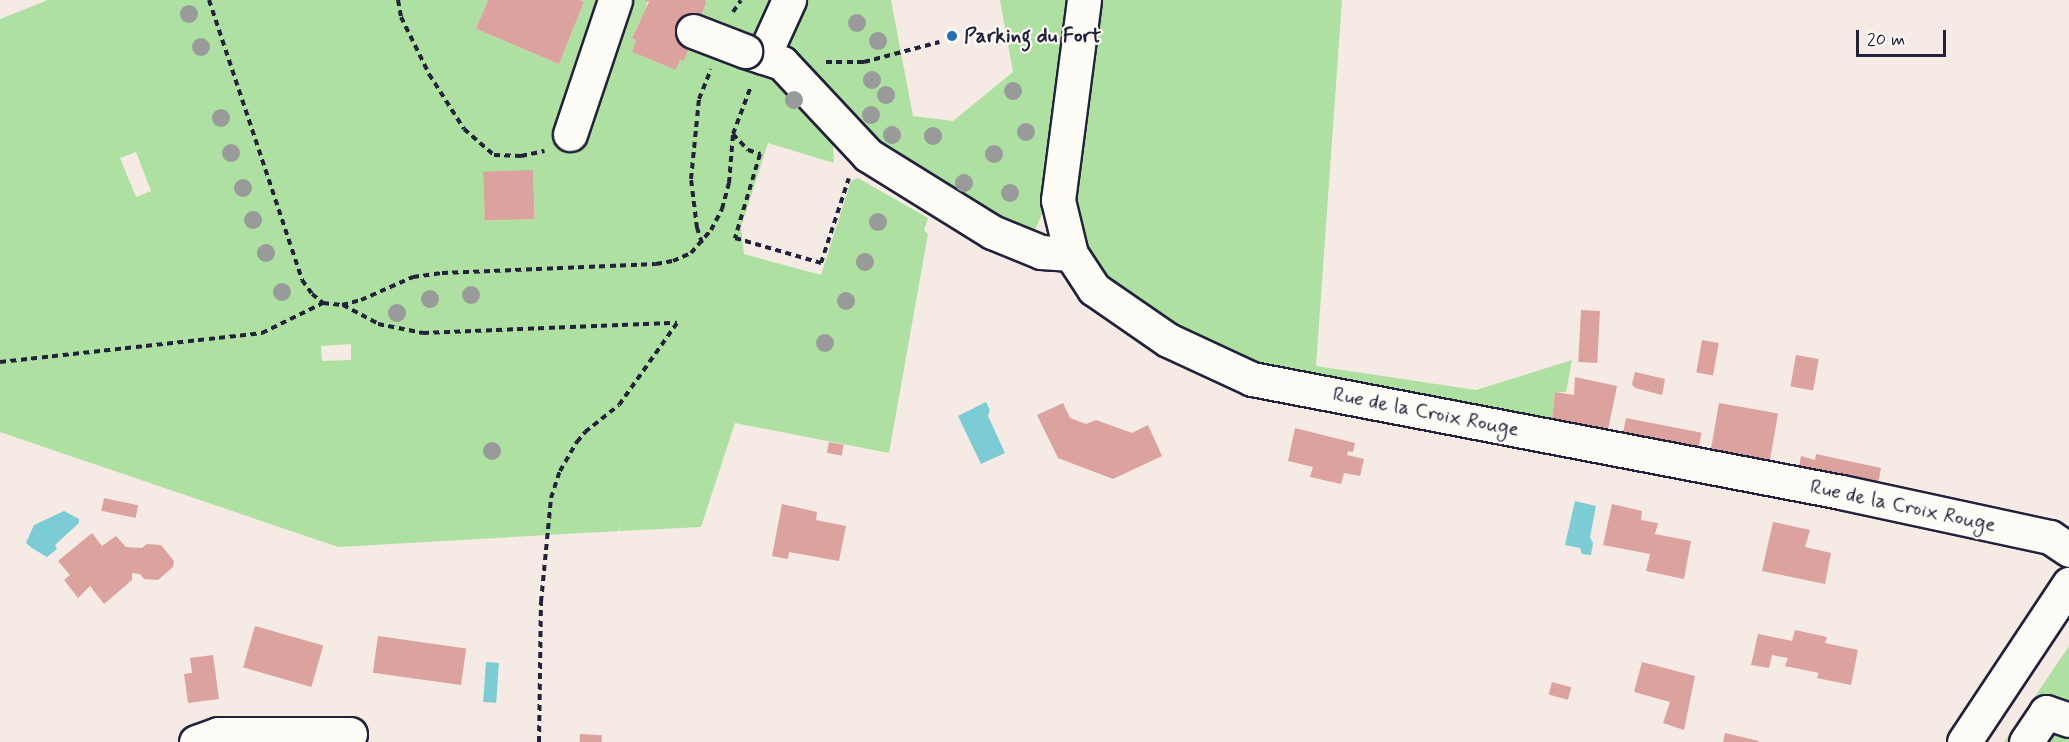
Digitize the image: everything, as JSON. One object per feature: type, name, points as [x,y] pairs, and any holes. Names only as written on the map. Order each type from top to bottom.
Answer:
[{"type":"street","points":[[570,135],[615,0]]},
{"type":"street","points":[[754,54],[789,0]]},
{"type":"street","name":"Rue de la Croix Rouge","points":[[1084,0],[1058,200],[1071,254],[1094,289],[1168,340],[1252,379],[1841,492],[2050,537],[2069,550]]},
{"type":"street","points":[[693,31],[782,63],[868,155],[992,232],[1041,252],[1071,254]]},
{"type":"street","points":[[1964,742],[2069,585]]},
{"type":"street","points":[[2026,742],[2057,716]]},
{"type":"street","points":[[196,742],[218,734],[350,734]]},
{"type":"path","points":[[209,0],[302,280],[312,294],[323,303]]},
{"type":"path","points":[[398,0],[401,17],[429,74],[452,111],[464,129],[494,154],[521,156],[546,150],[570,135]]},
{"type":"path","points":[[728,21],[741,0]]},
{"type":"path","points":[[829,62],[864,62],[939,42]]},
{"type":"path","points":[[0,362],[262,333],[323,303],[342,305],[374,296],[413,277],[442,273],[656,264],[674,261],[691,253],[702,243],[722,208],[729,183],[733,134],[754,54]]},
{"type":"path","points":[[702,243],[697,228],[691,179],[699,99],[712,66]]},
{"type":"path","points":[[733,134],[748,150],[760,154],[735,238],[821,263],[851,171],[868,155]]},
{"type":"path","points":[[342,305],[378,324],[423,333],[676,323],[620,405],[585,432],[560,471],[550,498],[541,602],[539,742]]},
{"type":"green space","points":[[48,0],[488,0],[476,29],[559,64],[584,2],[580,0],[648,0],[643,19],[641,18],[632,38],[636,40],[632,52],[676,70],[680,60],[684,61],[706,3],[705,0],[891,0],[913,116],[953,121],[1013,72],[1000,0],[1069,0],[1059,64],[1043,212],[1034,232],[1028,236],[832,128],[834,163],[768,143],[741,227],[744,254],[821,275],[851,181],[858,178],[928,218],[924,230],[928,234],[889,453],[735,423],[701,527],[620,531],[620,524],[619,531],[338,547],[0,432],[0,19]],"holes":[[[136,152],[151,191],[136,197],[120,158]],[[533,171],[535,219],[485,221],[483,173]],[[351,344],[351,360],[322,361],[321,346]]]},
{"type":"green space","points":[[1094,0],[1342,0],[1316,366],[1476,390],[1572,360],[1566,392],[1555,392],[1552,419],[1276,374],[1180,335],[1109,282],[1085,247],[1073,204]]},
{"type":"green space","points":[[2069,646],[2069,742],[2004,742],[2040,689]]},
{"type":"water","points":[[986,402],[990,410],[988,416],[1005,453],[981,464],[958,416]]},
{"type":"water","points":[[1575,501],[1596,506],[1590,537],[1593,543],[1591,555],[1582,554],[1580,548],[1565,545]]},
{"type":"water","points":[[64,511],[79,519],[79,523],[55,545],[57,549],[47,557],[26,543],[34,525]]},
{"type":"water","points":[[486,662],[499,663],[496,703],[483,702]]},
{"type":"building","points":[[488,0],[580,0],[584,2],[559,64],[476,29]]},
{"type":"building","points":[[644,0],[705,0],[706,3],[684,61],[680,60],[676,70],[632,52],[636,40],[632,38],[649,2]]},
{"type":"building","points":[[533,170],[535,219],[485,221],[483,172]]},
{"type":"building","points":[[1581,310],[1600,311],[1597,363],[1578,362]]},
{"type":"building","points":[[1702,340],[1719,343],[1713,375],[1696,372]]},
{"type":"building","points":[[1796,355],[1819,359],[1813,391],[1790,387]]},
{"type":"building","points":[[1635,372],[1665,379],[1662,395],[1635,388],[1632,384]]},
{"type":"building","points":[[1575,377],[1617,386],[1608,430],[1552,419],[1555,392],[1574,395]]},
{"type":"building","points":[[1063,403],[1070,418],[1086,424],[1096,420],[1132,433],[1148,425],[1162,456],[1113,479],[1058,458],[1037,415]]},
{"type":"building","points":[[1719,403],[1778,413],[1769,463],[1710,452]]},
{"type":"building","points":[[1626,418],[1702,433],[1699,447],[1623,433]]},
{"type":"building","points":[[1295,428],[1355,443],[1353,452],[1348,451],[1347,455],[1364,459],[1360,476],[1344,473],[1341,484],[1310,477],[1313,467],[1288,461]]},
{"type":"building","points":[[829,442],[844,445],[842,456],[827,453]]},
{"type":"building","points":[[1816,454],[1881,468],[1878,484],[1799,467],[1801,456],[1815,460]]},
{"type":"building","points":[[104,498],[138,505],[136,518],[101,511]]},
{"type":"building","points":[[782,504],[817,512],[816,520],[846,526],[839,561],[789,552],[788,559],[772,556]]},
{"type":"building","points":[[1612,504],[1642,511],[1641,520],[1658,523],[1655,534],[1691,541],[1684,579],[1646,571],[1650,554],[1603,545]]},
{"type":"building","points":[[1773,522],[1810,530],[1805,547],[1831,553],[1825,584],[1762,571]]},
{"type":"building","points":[[92,533],[102,546],[116,536],[126,547],[142,548],[147,544],[161,545],[174,561],[173,567],[158,580],[144,579],[140,574],[132,573],[132,580],[104,604],[90,586],[78,598],[64,580],[70,575],[58,561]]},
{"type":"building","points":[[255,626],[323,646],[311,687],[243,667]]},
{"type":"building","points":[[1795,630],[1827,637],[1825,643],[1858,650],[1851,685],[1817,678],[1819,673],[1785,666],[1788,658],[1772,655],[1769,668],[1751,665],[1758,634],[1792,641]]},
{"type":"building","points":[[378,636],[466,648],[461,685],[373,673]]},
{"type":"building","points":[[213,655],[219,699],[188,703],[184,674],[192,673],[190,658]]},
{"type":"building","points":[[1642,662],[1695,676],[1684,730],[1663,723],[1670,702],[1634,692]]},
{"type":"building","points":[[1552,682],[1571,687],[1568,700],[1549,695]]},
{"type":"building","points":[[1725,733],[1759,741],[1759,742],[1723,742]]},
{"type":"building","points":[[580,734],[602,735],[602,742],[580,742]]},
{"type":"place","name":"Parking du Fort","points":[[952,36]]}]
